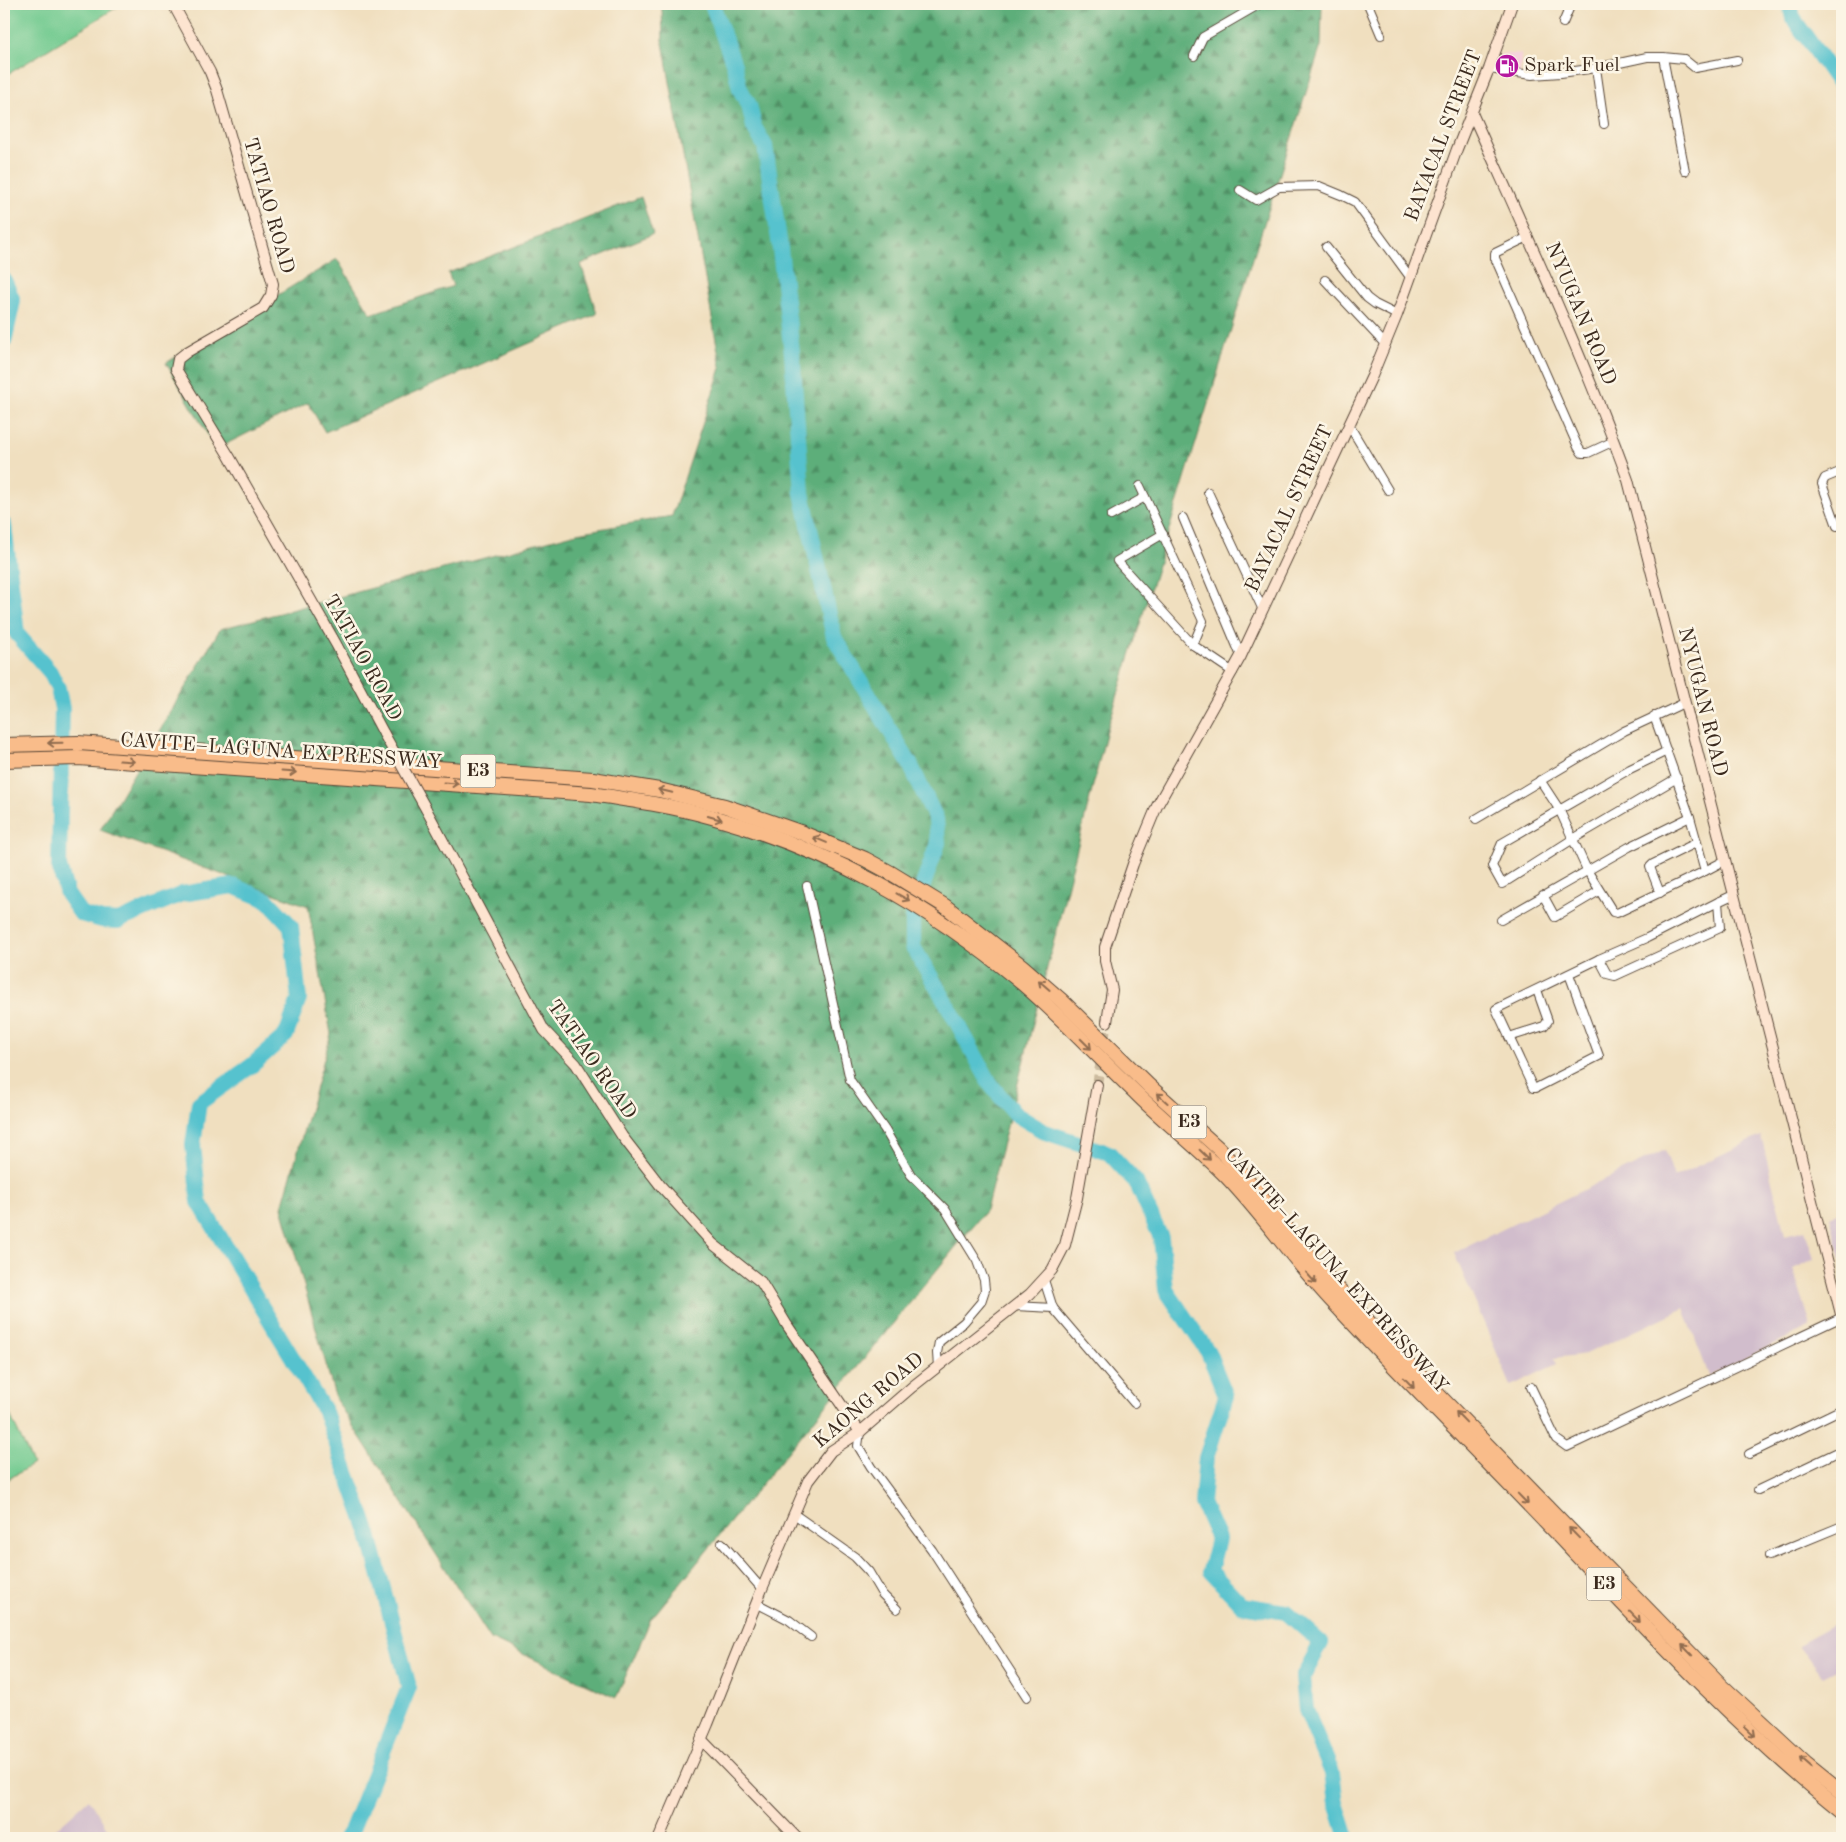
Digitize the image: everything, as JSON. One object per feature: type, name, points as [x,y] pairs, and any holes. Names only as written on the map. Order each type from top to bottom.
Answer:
[{"type":"highway","name":"CAVITE–LAGUNA EXPRESSWAY","points":[[4,745],[78,743],[594,779],[659,790],[725,806],[800,832],[865,859],[916,887],[973,927],[1061,1000],[1149,1086],[1218,1148],[1252,1185],[1314,1262],[1384,1338],[1721,1685],[1806,1764],[1842,1793]]},
{"type":"highway","name":"CAVITE–LAGUNA EXPRESSWAY","points":[[4,760],[78,758],[591,794],[654,804],[718,819],[804,848],[860,873],[910,901],[971,942],[1044,1002],[1140,1097],[1184,1135],[1222,1172],[1339,1309],[1652,1634],[1734,1716],[1796,1774],[1842,1811]]},
{"type":"main road","name":"TATIAO ROAD","points":[[173,4],[210,72],[217,90],[273,284],[271,295],[263,308],[187,352],[178,359],[176,369],[229,456],[331,636],[544,1030],[576,1064],[622,1136],[660,1185],[713,1244],[761,1282],[787,1325],[860,1432]]},
{"type":"main road","name":"BAYACAL STREET","points":[[1107,1022],[1112,990],[1105,961],[1105,947],[1133,864],[1157,806],[1241,656],[1385,344],[1512,4]]},
{"type":"main road","name":"NYUGAN ROAD","points":[[1472,114],[1528,237],[1614,440],[1628,480],[1842,1317]]},
{"type":"main road","name":"KAONG ROAD","points":[[659,1838],[808,1481],[831,1451],[860,1432],[1015,1306],[1044,1280],[1060,1258],[1077,1198],[1097,1085]]},
{"type":"main road","points":[[701,1739],[797,1838]]},
{"type":"street","points":[[1194,56],[1204,37],[1260,4]]},
{"type":"street","points":[[1368,4],[1381,34]]},
{"type":"street","points":[[1563,23],[1571,4]]},
{"type":"street","points":[[1489,69],[1532,75],[1596,68],[1647,57],[1663,56],[1684,59],[1694,68],[1737,60]]},
{"type":"street","points":[[1663,56],[1685,171]]},
{"type":"street","points":[[1596,68],[1604,124]]},
{"type":"street","points":[[1240,190],[1256,200],[1280,187],[1319,186],[1355,202],[1410,276]]},
{"type":"street","points":[[1528,237],[1495,253],[1495,258],[1578,447],[1582,453],[1588,453],[1614,440]]},
{"type":"street","points":[[1326,247],[1367,298],[1396,316]]},
{"type":"street","points":[[1325,280],[1385,344]]},
{"type":"street","points":[[1348,425],[1388,490]]},
{"type":"street","points":[[1842,471],[1825,478],[1822,484],[1837,526],[1842,524]]},
{"type":"street","points":[[1140,486],[1203,621],[1193,645]]},
{"type":"street","points":[[1208,492],[1262,608]]},
{"type":"street","points":[[1111,516],[1145,497]]},
{"type":"street","points":[[1183,518],[1241,656]]},
{"type":"street","points":[[1163,534],[1117,561],[1193,645],[1233,672]]},
{"type":"street","points":[[1476,819],[1624,731],[1684,703]]},
{"type":"street","points":[[1654,716],[1690,817],[1704,871]]},
{"type":"street","points":[[1667,751],[1630,769],[1502,843],[1492,866],[1502,884],[1573,839],[1677,778]]},
{"type":"street","points":[[1540,780],[1559,809],[1587,870],[1613,912],[1617,913],[1724,861]]},
{"type":"street","points":[[1500,920],[1628,847],[1690,817]]},
{"type":"street","points":[[1660,893],[1650,867],[1696,843]]},
{"type":"street","points":[[807,886],[850,1080],[885,1130],[910,1174],[945,1209],[977,1261],[984,1280],[985,1290],[981,1302],[964,1322],[940,1342],[937,1352],[938,1367]]},
{"type":"street","points":[[1543,895],[1555,917],[1599,891]]},
{"type":"street","points":[[1568,974],[1599,1056],[1533,1088],[1496,1008],[1599,959],[1647,938],[1733,895]]},
{"type":"street","points":[[1599,959],[1606,974],[1615,976],[1720,928],[1718,902]]},
{"type":"street","points":[[1509,1037],[1544,1026],[1548,1021],[1537,990]]},
{"type":"street","points":[[1044,1280],[1053,1308],[1134,1403]]},
{"type":"street","points":[[1015,1306],[1053,1308]]},
{"type":"street","points":[[1531,1387],[1556,1440],[1567,1447],[1842,1317]]},
{"type":"street","points":[[1748,1454],[1842,1408]]},
{"type":"street","points":[[860,1432],[858,1446],[871,1467],[932,1550],[1027,1697]]},
{"type":"street","points":[[1758,1490],[1842,1450]]},
{"type":"street","points":[[794,1514],[855,1557],[869,1572],[880,1592],[897,1609]]},
{"type":"street","points":[[1769,1556],[1842,1526]]},
{"type":"street","points":[[722,1543],[762,1589]]},
{"type":"street","points":[[756,1603],[789,1620],[811,1637]]},
{"type":"shaded area","points":[[1502,54],[1521,54],[1520,75],[1494,71]]},
{"type":"shaded area","points":[[1761,1136],[1785,1235],[1805,1230],[1814,1259],[1793,1269],[1811,1326],[1709,1376],[1684,1308],[1586,1354],[1554,1358],[1557,1364],[1511,1386],[1454,1253],[1665,1150],[1674,1177]]},
{"type":"shaded area","points":[[1842,1211],[1842,1262],[1830,1216]]},
{"type":"shaded area","points":[[1842,1621],[1842,1667],[1823,1677],[1798,1645]]},
{"type":"shaded area","points":[[89,1799],[113,1838],[45,1838],[66,1820]]},
{"type":"green space","points":[[4,4],[122,4],[5,76]]},
{"type":"green space","points":[[659,4],[1322,4],[1321,46],[1107,730],[986,1210],[651,1619],[616,1698],[491,1639],[336,1400],[282,1207],[331,1034],[308,906],[100,830],[220,629],[577,533],[672,516],[721,368],[663,43],[662,10]]},
{"type":"green space","points":[[641,197],[653,234],[581,264],[597,314],[325,432],[308,403],[216,449],[166,363],[337,259],[371,314],[453,286],[448,273]]},
{"type":"green space","points":[[4,1402],[33,1464],[4,1482]]},
{"type":"waterway","points":[[712,4],[735,68],[740,89],[749,105],[754,127],[765,146],[779,240],[792,353],[802,493],[834,637],[910,764],[936,819],[938,843],[913,913],[913,947],[946,1002],[991,1085],[1015,1114],[1045,1132],[1109,1153],[1136,1182],[1161,1238],[1166,1290],[1208,1352],[1226,1396],[1206,1458],[1202,1503],[1218,1539],[1210,1571],[1242,1605],[1286,1612],[1321,1643],[1303,1677],[1306,1710],[1332,1773],[1336,1803],[1347,1838]]},
{"type":"waterway","points":[[1790,4],[1793,18],[1842,88]]},
{"type":"waterway","points":[[4,280],[13,301],[4,342]]},
{"type":"waterway","points":[[4,525],[17,634],[50,672],[58,688],[62,709],[59,866],[67,894],[81,914],[102,920],[118,921],[182,894],[233,886],[267,900],[291,926],[299,999],[286,1035],[251,1066],[199,1103],[193,1145],[199,1202],[325,1412],[368,1531],[409,1687],[352,1829],[346,1838]]},
{"type":"tunnel","points":[[1097,1085],[1107,1022]]},
{"type":"place","name":"Spark Fuel","points":[[1507,66]]}]
